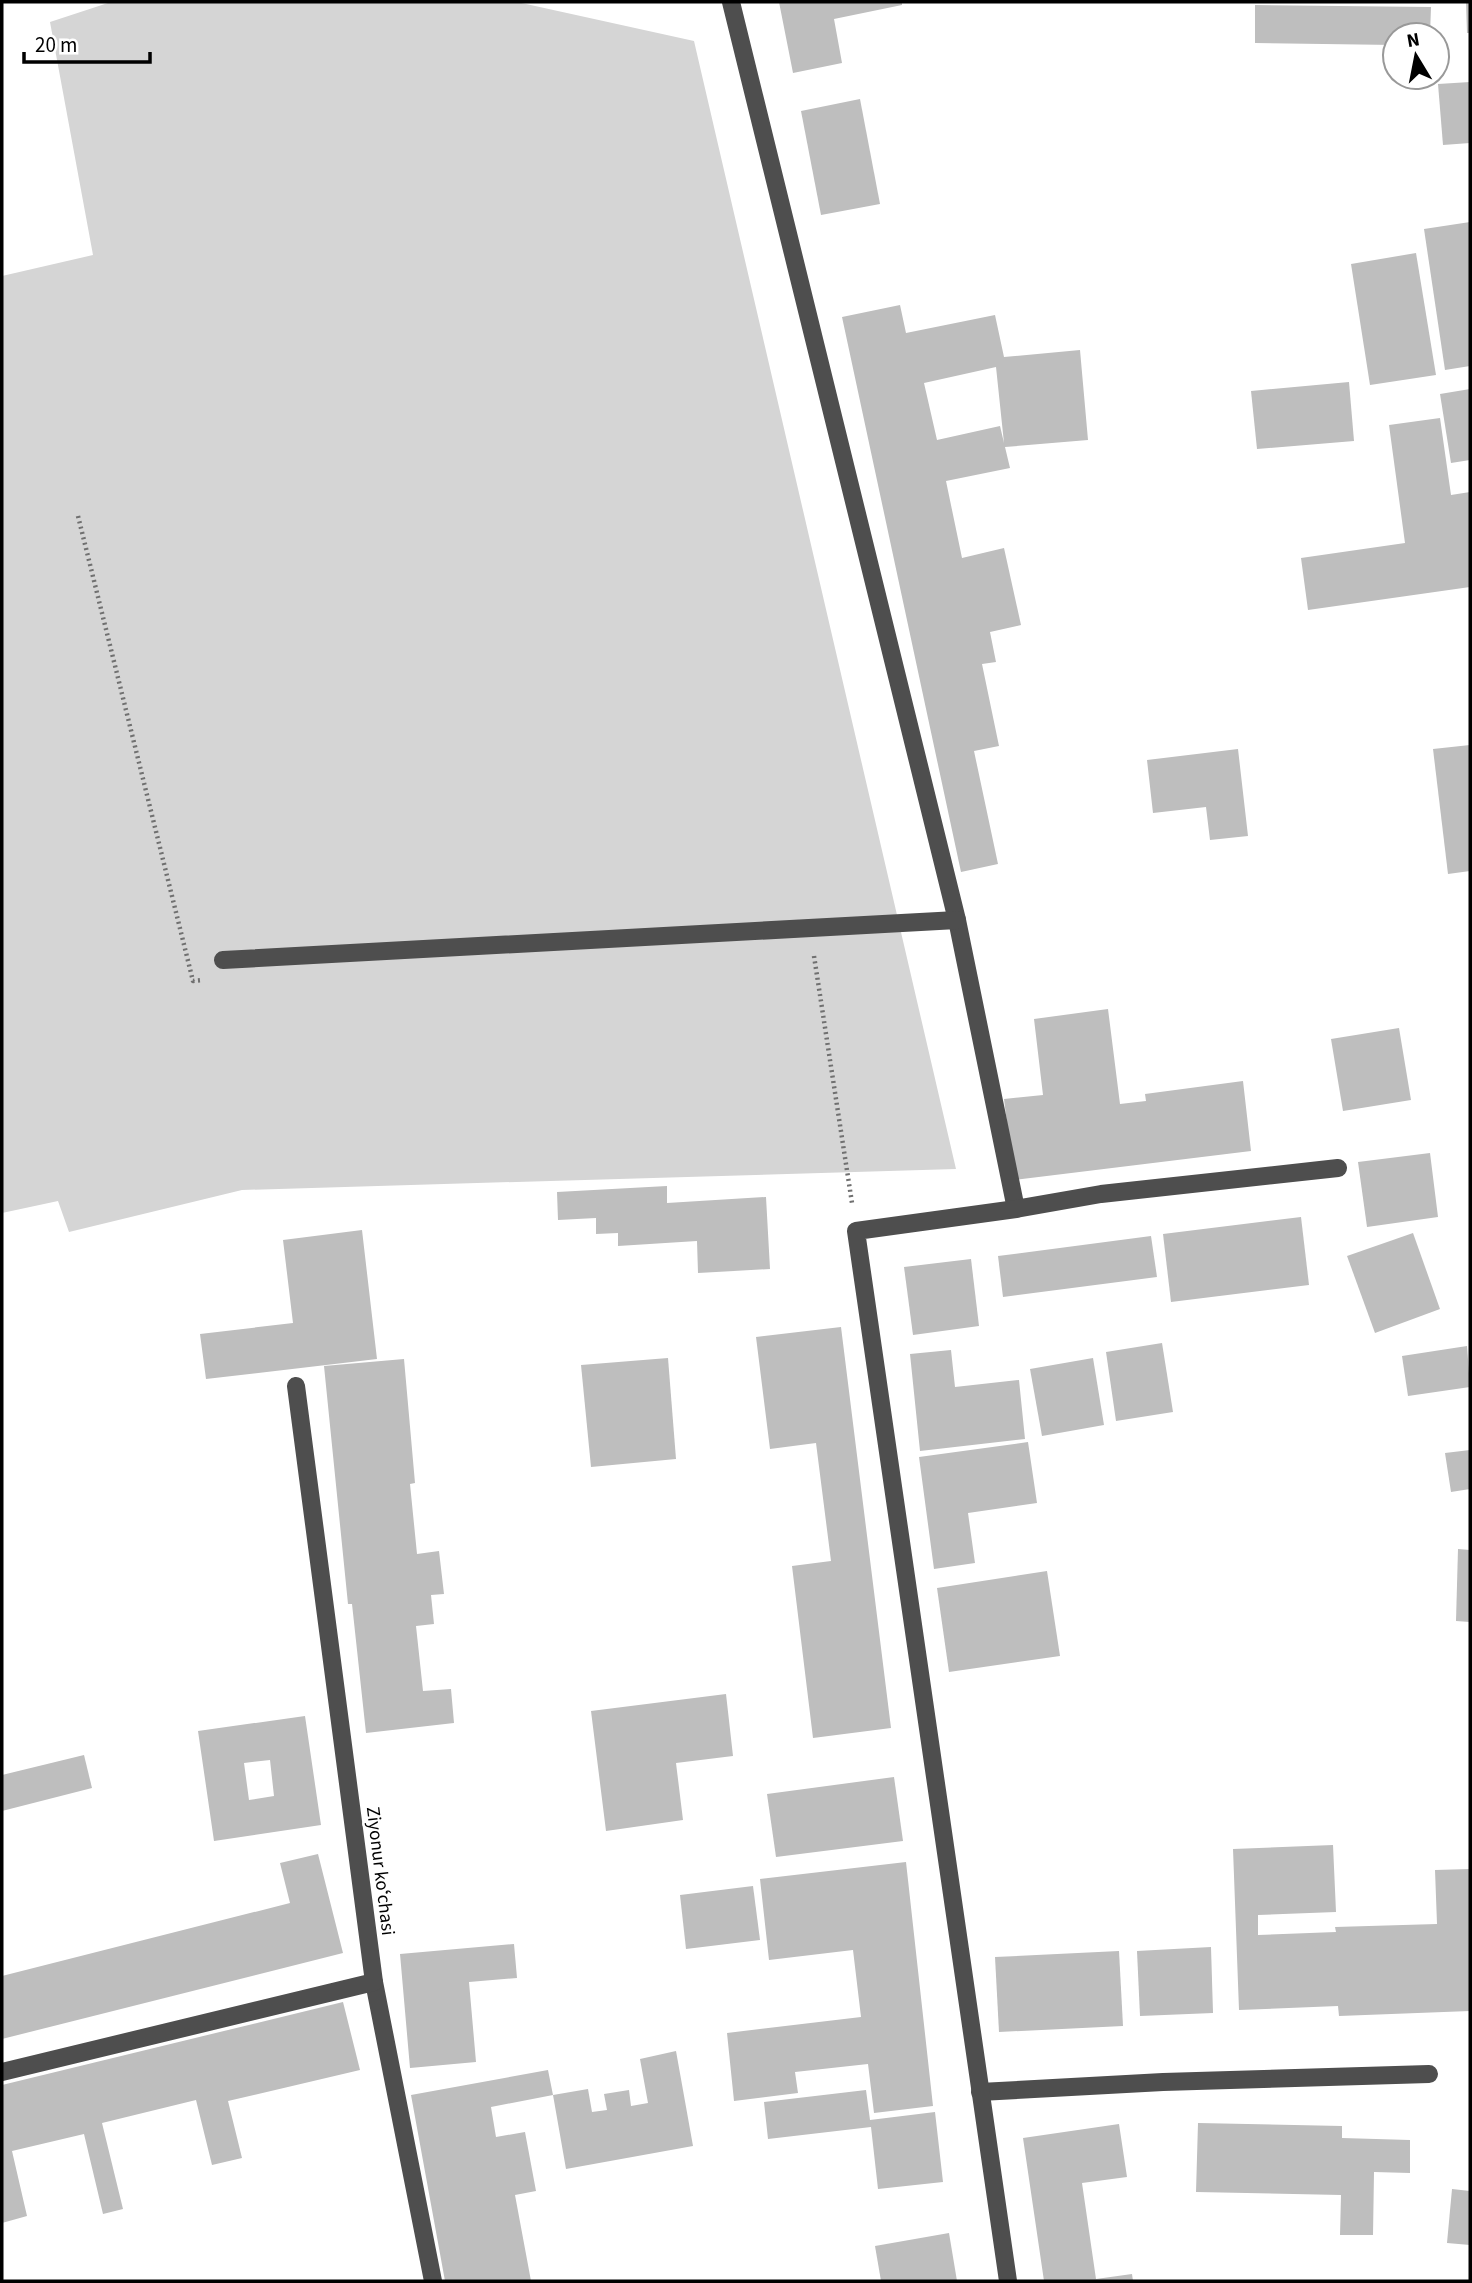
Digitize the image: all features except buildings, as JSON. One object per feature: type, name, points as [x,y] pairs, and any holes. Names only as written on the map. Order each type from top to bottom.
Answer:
[{"type":"street","points":[[731,2],[957,920],[1016,1209]]},
{"type":"street","points":[[223,960],[957,920]]},
{"type":"street","points":[[1008,2281],[856,1231],[1016,1209],[1101,1194],[1338,1168]]},
{"type":"street","name":"Ziyonur koʻchasi","points":[[296,1387],[373,1982],[433,2281]]},
{"type":"street","points":[[2,2072],[373,1982]]},
{"type":"street","points":[[981,2092],[1163,2082],[1429,2074]]},
{"type":"shaded area","points":[[111,2],[517,2],[694,41],[956,1169],[242,1190],[69,1232],[58,1201],[2,1213],[2,276],[93,255],[50,22]]}]
